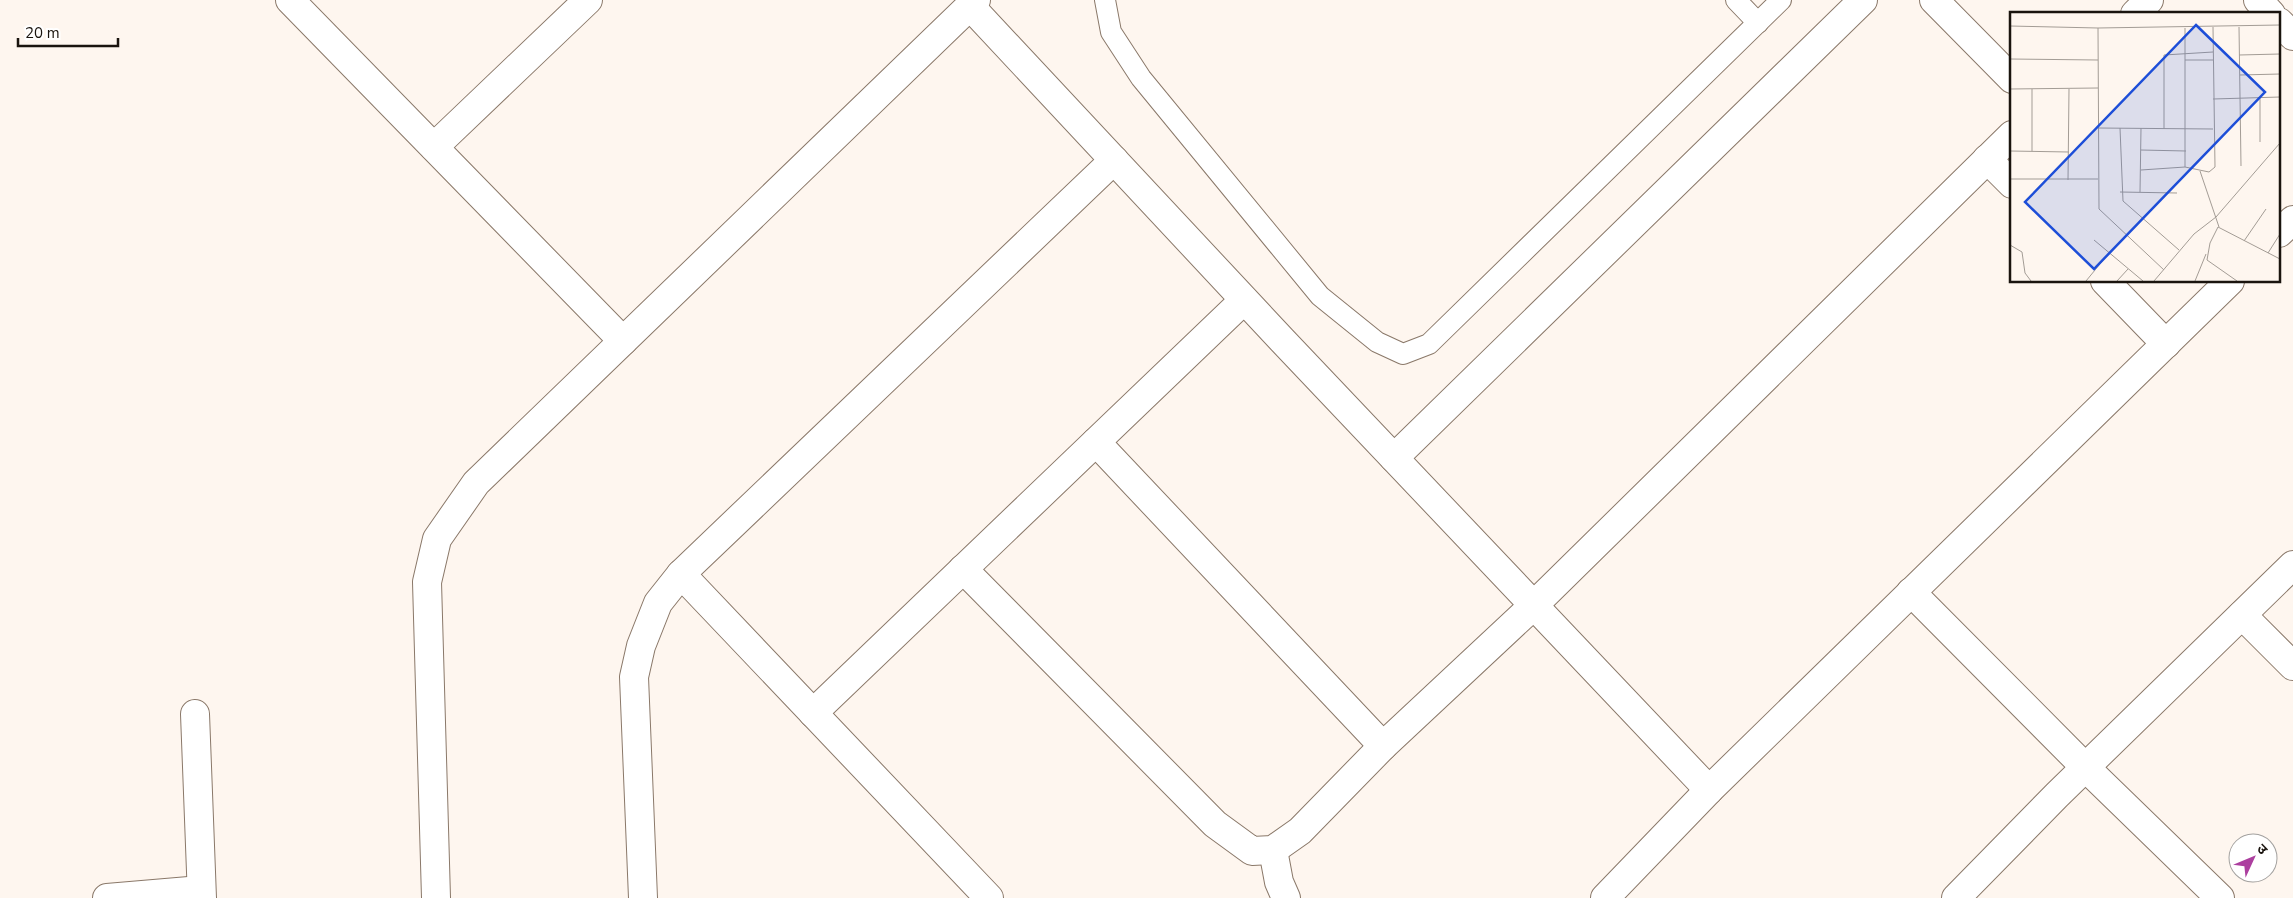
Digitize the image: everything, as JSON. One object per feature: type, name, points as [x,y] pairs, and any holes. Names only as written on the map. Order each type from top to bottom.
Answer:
[{"type":"street","points":[[290,0],[623,341]]},
{"type":"street","points":[[434,147],[588,0]]},
{"type":"street","points":[[1394,458],[1864,0]]},
{"type":"street","points":[[1934,0],[2010,77]]},
{"type":"street","points":[[2137,12],[2149,0]]},
{"type":"street","points":[[2258,0],[2269,12]]},
{"type":"street","points":[[436,898],[427,582],[437,539],[476,483],[973,3],[1114,160],[1244,300],[1709,790]]},
{"type":"street","points":[[2280,23],[2293,36]]},
{"type":"street","points":[[963,569],[1215,824],[1252,851],[1272,850],[1300,831],[1383,746],[1534,605],[2010,137]]},
{"type":"street","points":[[1987,159],[2010,182]]},
{"type":"street","points":[[644,898],[634,677],[641,646],[658,603],[681,574],[1114,160]]},
{"type":"street","points":[[2280,232],[2293,220]]},
{"type":"street","points":[[2106,282],[2166,344]]},
{"type":"street","points":[[1605,898],[1709,790],[2166,344],[2224,283]]},
{"type":"street","points":[[813,713],[1244,300]]},
{"type":"street","points":[[1096,442],[1383,746]]},
{"type":"street","points":[[1956,898],[2085,767],[2293,565]]},
{"type":"street","points":[[681,574],[989,898]]},
{"type":"street","points":[[1912,592],[2085,767],[2220,898]]},
{"type":"street","points":[[2242,615],[2293,666]]},
{"type":"street","points":[[107,898],[202,894],[195,714]]},
{"type":"street","points":[[1272,850],[1279,882],[1286,898]]},
{"type":"lane","points":[[1105,0],[1110,32],[1141,78],[1320,296],[1377,342],[1403,354],[1429,344],[1781,0]]},
{"type":"lane","points":[[1736,0],[1758,22]]}]
